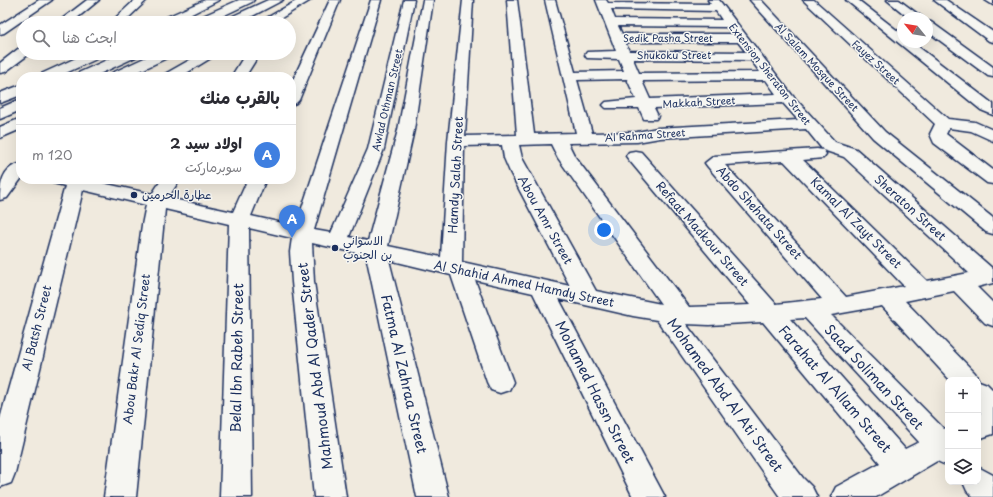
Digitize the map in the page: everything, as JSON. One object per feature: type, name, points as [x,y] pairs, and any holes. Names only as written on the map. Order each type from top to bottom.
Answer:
[{"type":"highway","points":[[213,16],[248,0]]},
{"type":"highway","points":[[244,16],[277,0]]},
{"type":"highway","points":[[92,72],[118,60]]},
{"type":"highway","points":[[126,72],[151,60]]},
{"type":"highway","points":[[0,114],[16,106]]},
{"type":"highway","points":[[0,133],[16,125]]},
{"type":"street","points":[[22,16],[47,0]]},
{"type":"street","points":[[72,16],[94,0]]},
{"type":"street","points":[[124,16],[142,0]]},
{"type":"street","points":[[179,16],[214,0]]},
{"type":"street","points":[[280,16],[306,0]]},
{"type":"street","points":[[296,89],[335,0]]},
{"type":"street","points":[[303,234],[376,0]]},
{"type":"street","name":"Awlad Othman Street","points":[[337,242],[376,149],[409,0]]},
{"type":"street","points":[[376,251],[406,130],[428,0]]},
{"type":"street","name":"Hamdy Salah Street","points":[[456,269],[456,141],[468,0]]},
{"type":"street","name":"Abou Amr Street","points":[[512,0],[518,140],[513,158],[518,172],[588,298]]},
{"type":"street","points":[[550,0],[585,138]]},
{"type":"street","name":"Al Salam Mosque Street","points":[[755,0],[880,135],[993,228]]},
{"type":"street","name":"Fayez Street","points":[[808,0],[943,123]]},
{"type":"street","points":[[851,0],[897,36]]},
{"type":"street","points":[[892,0],[909,12]]},
{"type":"street","points":[[940,0],[993,38]]},
{"type":"street","points":[[657,133],[602,2],[716,3]]},
{"type":"street","name":"Extension Sheraton Street","points":[[716,3],[787,98],[810,124],[823,150]]},
{"type":"street","points":[[0,30],[16,20]]},
{"type":"street","points":[[611,22],[731,24]]},
{"type":"street","points":[[933,29],[993,72]]},
{"type":"street","name":"Sedik Pasha Street","points":[[617,38],[742,38]]},
{"type":"street","points":[[912,48],[986,107],[993,110]]},
{"type":"street","name":"Shukoku Street","points":[[592,55],[755,56]]},
{"type":"street","points":[[0,69],[16,57]]},
{"type":"street","points":[[65,68],[74,60]]},
{"type":"street","points":[[57,72],[83,60]]},
{"type":"street","points":[[179,72],[200,60]]},
{"type":"street","points":[[191,72],[204,60]]},
{"type":"street","points":[[241,72],[249,60]]},
{"type":"street","points":[[569,76],[771,76]]},
{"type":"street","points":[[0,99],[16,91]]},
{"type":"street","name":"Makkah Street","points":[[611,105],[645,105],[787,98]]},
{"type":"street","points":[[993,136],[975,127],[943,123],[938,134],[940,139],[993,179]]},
{"type":"street","name":"Al Rahma Street","points":[[456,141],[645,137],[657,133],[810,124]]},
{"type":"street","name":"Mohamed Abd Al Ati Street","points":[[557,139],[567,158],[792,488],[801,497]]},
{"type":"street","name":"Abdo Shehata Street","points":[[823,150],[789,156],[720,160],[714,163],[841,306]]},
{"type":"street","name":"Sheraton Street","points":[[823,150],[850,153],[990,277]]},
{"type":"street","name":"Refaat Madkour Street","points":[[635,156],[769,313]]},
{"type":"street","name":"Kamal Al Zayt Street","points":[[789,156],[923,291]]},
{"type":"street","points":[[0,194],[12,167]]},
{"type":"street","name":"Al Batsh Street","points":[[0,474],[72,184]]},
{"type":"street","name":"Al Shahid Ahmed Hamdy Street","points":[[86,184],[239,220],[633,308],[673,313],[709,316],[769,313],[841,306],[923,291],[958,282],[990,277]]},
{"type":"street","points":[[157,200],[168,184]]},
{"type":"street","points":[[239,220],[255,184]]},
{"type":"street","name":"Abou Bakr Al Sediq Street","points":[[120,497],[147,267],[157,200]]},
{"type":"street","name":"Belal Ibn Rabeh Street","points":[[236,497],[239,220]]},
{"type":"street","name":"Mahmoud Abd Al Qader Street","points":[[303,234],[302,270],[330,497]]},
{"type":"street","name":"Fatma Al Zahraa Street","points":[[376,251],[433,497]]},
{"type":"street","points":[[456,269],[500,382]]},
{"type":"street","points":[[958,282],[993,317]]},
{"type":"street","name":"Mohamed Hassn Street","points":[[541,287],[649,497]]},
{"type":"street","points":[[887,297],[963,377]]},
{"type":"street","name":"Saad Soliman Street","points":[[810,309],[945,446]]},
{"type":"street","name":"Farahat Al Allam Street","points":[[769,313],[902,466]]},
{"type":"street","points":[[981,395],[993,408]]},
{"type":"street","points":[[981,426],[993,421]]},
{"type":"street","points":[[860,494],[902,466],[945,446]]},
{"type":"street","points":[[981,484],[993,495]]},
{"type":"place","name":"عطارة الحرمين","points":[[134,195]]},
{"type":"place","name":"اولاد سيد 2","points":[[292,238]]},
{"type":"place","name":"الاسواني بن الجنوب","points":[[335,248]]}]
